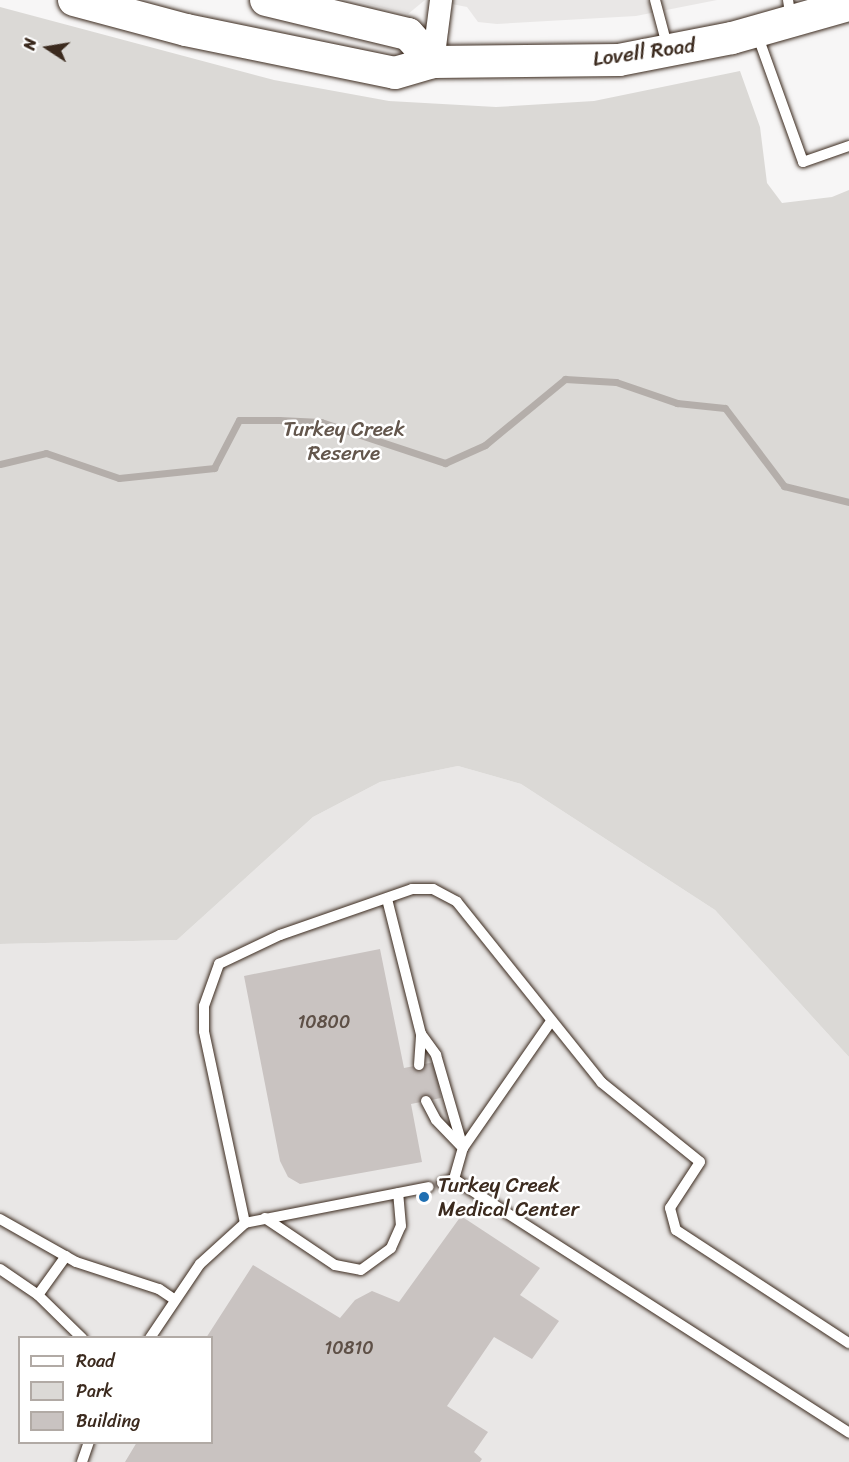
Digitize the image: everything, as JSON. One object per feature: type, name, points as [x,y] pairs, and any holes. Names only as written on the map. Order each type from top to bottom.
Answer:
[{"type":"main road","name":"Lovell Road","points":[[74,0],[186,30],[395,73],[433,62],[554,63],[619,60],[756,31],[789,11],[849,5]]},
{"type":"main road","points":[[266,0],[408,34],[433,62]]},
{"type":"street","points":[[433,62],[441,0]]},
{"type":"lane","points":[[656,0],[668,50]]},
{"type":"lane","points":[[756,31],[803,162],[849,146]]},
{"type":"lane","points":[[245,1223],[204,1031],[204,1006],[219,964],[280,936],[412,888],[448,894],[550,1023],[601,1082],[700,1162],[670,1208],[676,1230],[849,1343]]},
{"type":"lane","points":[[387,899],[421,1034],[419,1065]]},
{"type":"lane","points":[[454,1179],[462,1148],[550,1023]]},
{"type":"lane","points":[[421,1034],[436,1055],[462,1148]]},
{"type":"lane","points":[[426,1101],[436,1120],[462,1148]]},
{"type":"lane","points":[[442,1183],[454,1179]]},
{"type":"lane","points":[[454,1179],[849,1433]]},
{"type":"lane","points":[[151,1336],[174,1299],[222,1240],[245,1223],[428,1187]]},
{"type":"lane","points":[[266,1218],[335,1265],[361,1270],[391,1248],[401,1226],[398,1193]]},
{"type":"lane","points":[[0,1219],[66,1256],[159,1289],[174,1299]]},
{"type":"lane","points":[[38,1295],[66,1256]]},
{"type":"lane","points":[[0,1269],[38,1295],[80,1336]]},
{"type":"lane","points":[[82,1462],[89,1444]]},
{"type":"shaded area","points":[[352,0],[425,0],[408,14]]},
{"type":"shaded area","points":[[431,0],[717,0],[636,16],[497,24],[478,22],[467,7]]},
{"type":"shaded area","name":"Turkey Creek Medical Center","points":[[458,766],[521,784],[715,910],[849,1057],[849,1462],[0,1462],[0,944],[177,940],[313,817],[380,782]]},
{"type":"green space","name":"Turkey Creek Reserve","points":[[0,7],[274,80],[389,101],[496,107],[594,101],[740,71],[760,127],[767,183],[782,203],[832,197],[849,190],[849,1057],[715,910],[521,784],[458,766],[380,782],[313,817],[177,940],[0,944]]},
{"type":"building","points":[[380,949],[404,1068],[435,1062],[441,1098],[411,1104],[422,1162],[300,1184],[288,1177],[280,1161],[244,976]]},
{"type":"building","points":[[461,1216],[540,1268],[520,1295],[559,1321],[532,1359],[494,1337],[447,1406],[488,1432],[474,1452],[482,1459],[480,1462],[125,1462],[136,1444],[213,1444],[213,1336],[207,1336],[253,1265],[340,1318],[355,1300],[372,1291],[399,1302]]},
{"type":"waterway","points":[[0,464],[46,453],[119,478],[214,468],[239,420],[321,422],[445,463],[485,445],[565,379],[616,382],[677,403],[725,408],[784,486],[849,502]]},
{"type":"place","name":"Turkey Creek Medical Center","points":[[424,1197]]}]
